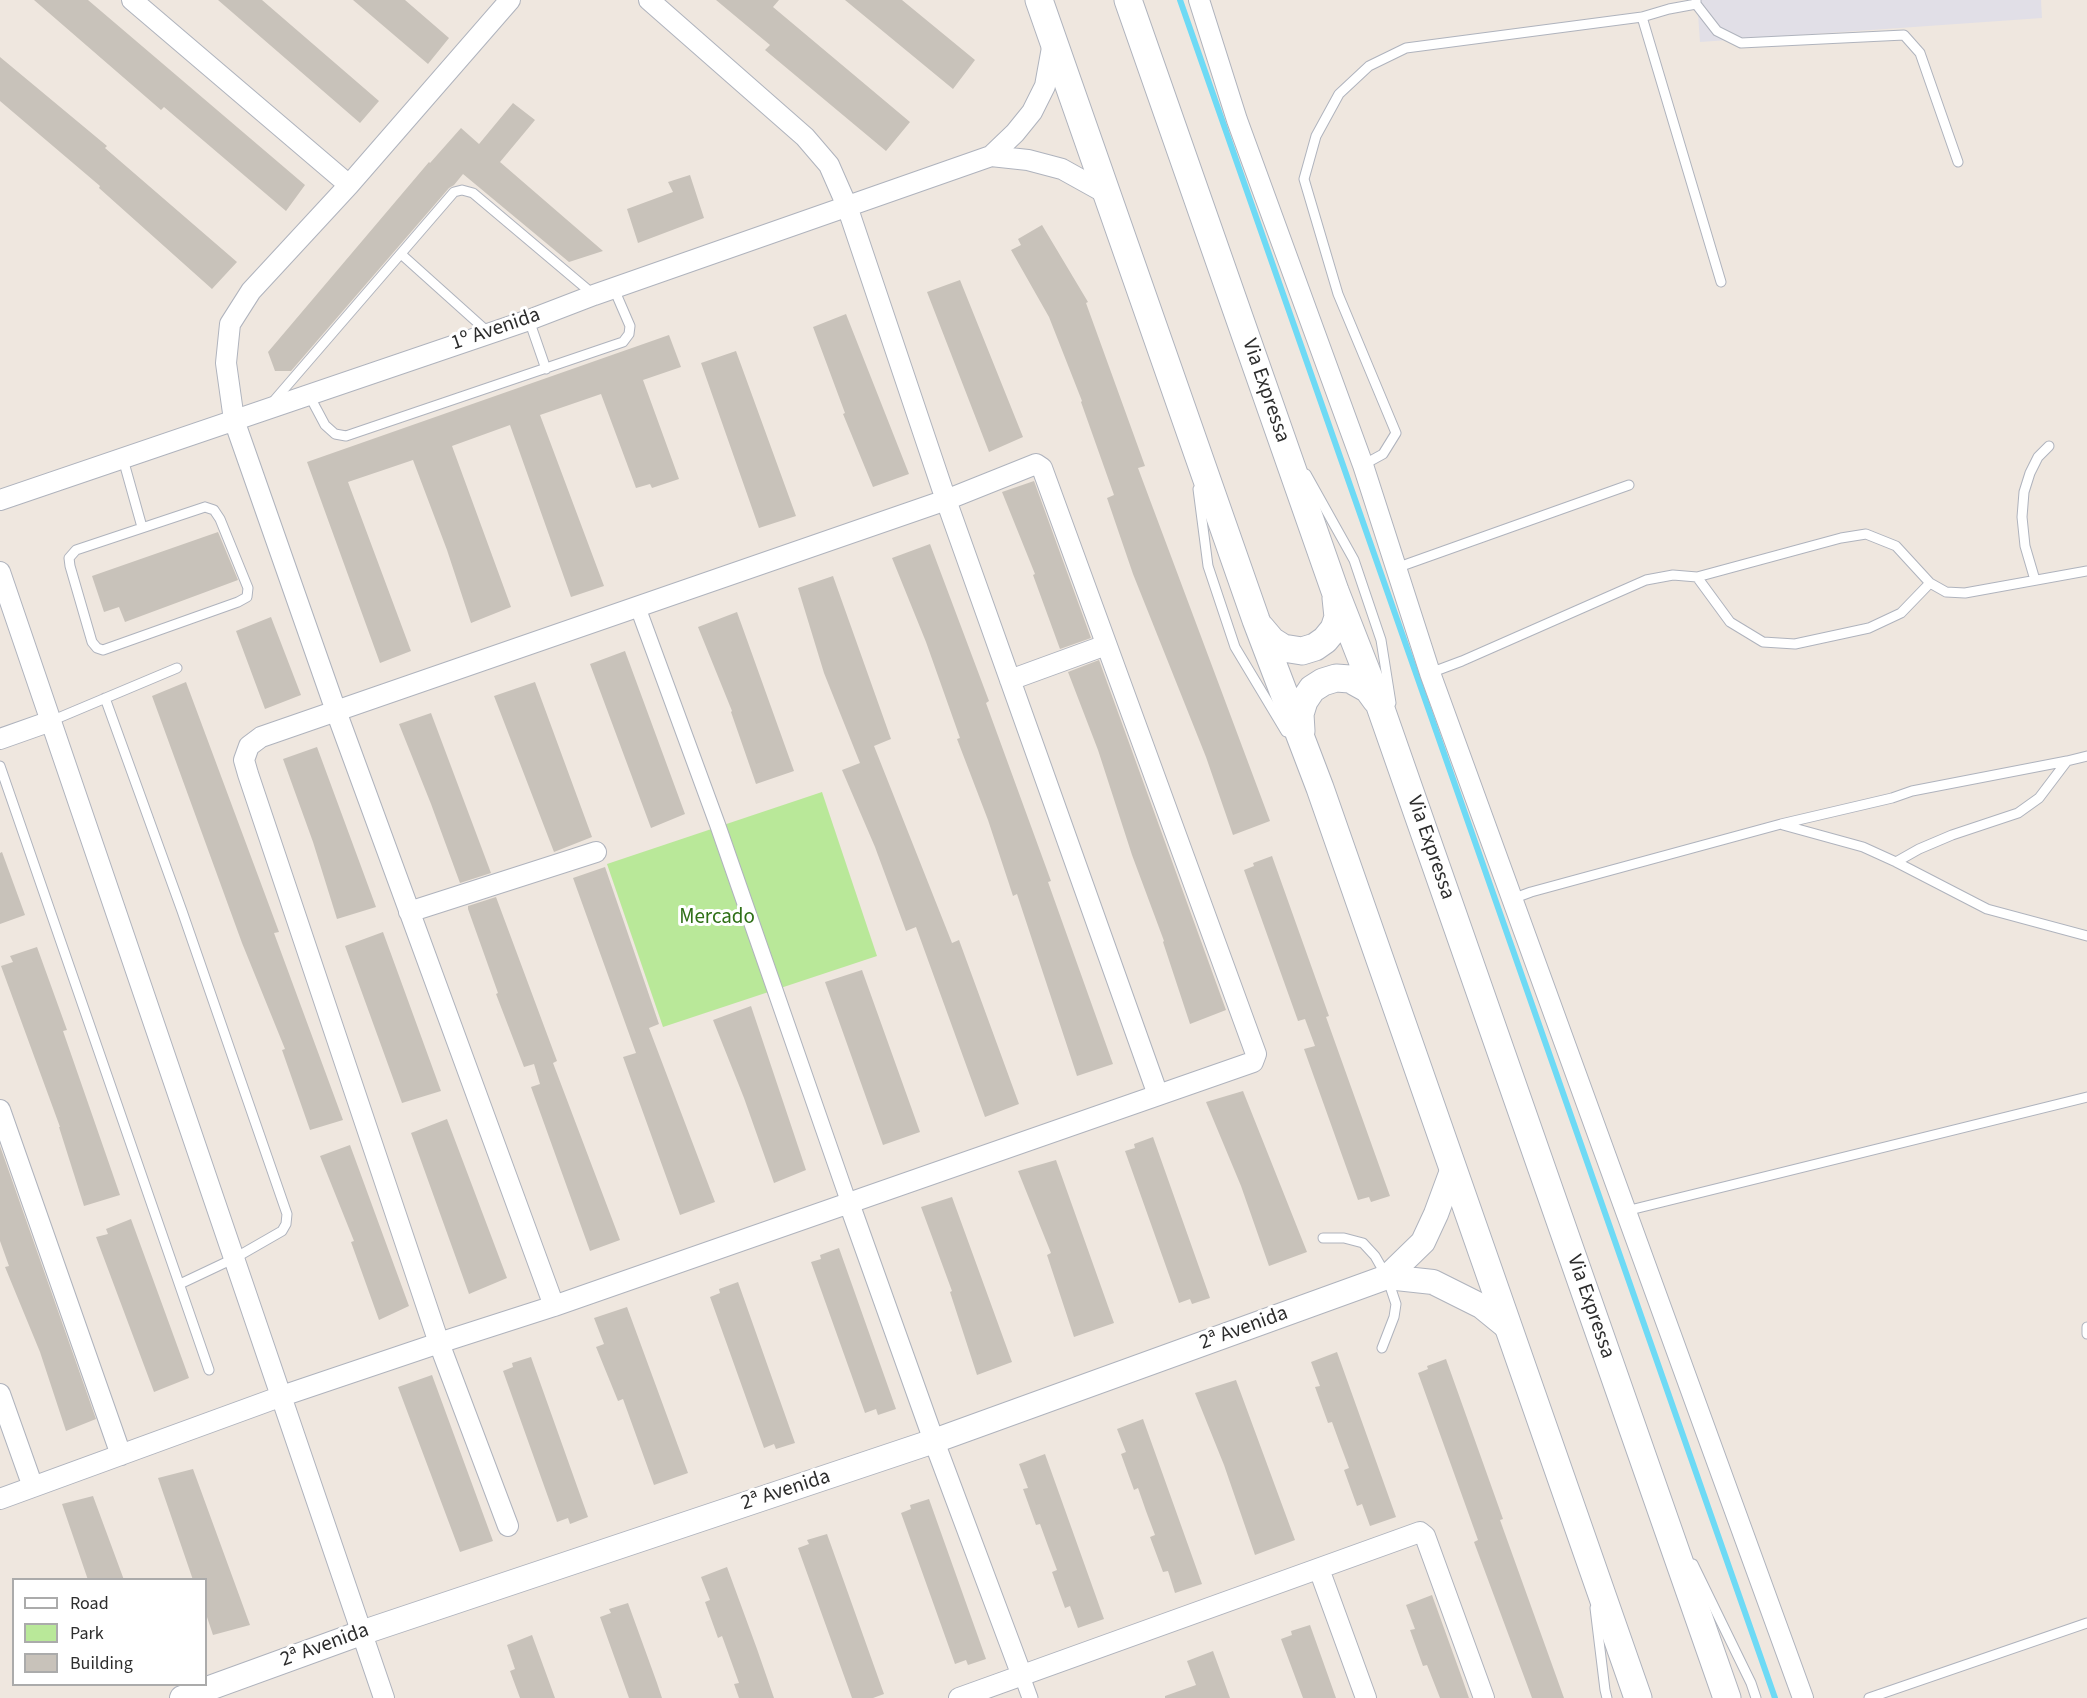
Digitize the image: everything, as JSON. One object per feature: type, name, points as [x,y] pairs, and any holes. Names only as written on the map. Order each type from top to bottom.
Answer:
[{"type":"main road","points":[[1039,0],[1256,620],[1320,788],[1638,1698]]},
{"type":"main road","name":"Via Expressa","points":[[1128,0],[1335,591],[1400,762],[1727,1698]]},
{"type":"main road","points":[[1256,620],[1267,637],[1283,648],[1302,651],[1315,647],[1330,635],[1336,624],[1338,611],[1335,591]]},
{"type":"main road","points":[[1301,735],[1300,714],[1304,701],[1312,689],[1329,679],[1343,678],[1356,681],[1368,689],[1380,706]]},
{"type":"street","points":[[132,0],[349,185]]},
{"type":"street","points":[[510,0],[349,185],[250,291],[230,324],[226,363],[234,420],[336,711],[555,1306]]},
{"type":"street","points":[[649,0],[804,136],[829,165],[847,206],[946,500],[1158,1095]]},
{"type":"street","points":[[1199,0],[1237,120],[1363,465],[1430,674],[1803,1698]]},
{"type":"street","points":[[991,156],[1015,133],[1032,112],[1045,86],[1053,42]]},
{"type":"street","points":[[991,156],[1028,160],[1062,169],[1107,194]]},
{"type":"street","name":"1º Avenida","points":[[0,500],[529,320],[594,295],[991,156]]},
{"type":"street","points":[[0,1499],[282,1396],[439,1343],[555,1306],[1253,1062],[1256,1054],[1042,468],[1036,464],[946,500],[261,737],[249,746],[244,760],[439,1343],[508,1526]]},
{"type":"street","points":[[0,572],[384,1698]]},
{"type":"street","points":[[638,608],[718,826],[934,1441],[1030,1698]]},
{"type":"street","points":[[1010,680],[1106,645]]},
{"type":"street","points":[[0,739],[51,721]]},
{"type":"street","points":[[410,912],[596,852]]},
{"type":"street","points":[[0,1110],[121,1455]]},
{"type":"street","points":[[1387,1277],[1423,1242],[1436,1214],[1452,1168]]},
{"type":"street","points":[[1387,1277],[1433,1282],[1481,1306],[1508,1328]]},
{"type":"street","name":"2ª Avenida","points":[[182,1698],[361,1633],[934,1441],[1387,1277]]},
{"type":"street","points":[[0,1394],[33,1487]]},
{"type":"street","points":[[959,1698],[1420,1532],[1423,1533],[1484,1698]]},
{"type":"street","points":[[1319,1569],[1366,1698]]},
{"type":"lane","points":[[1363,465],[1383,454],[1396,433],[1338,294],[1304,179],[1316,136],[1339,94],[1369,66],[1406,48],[1642,17],[1696,2],[1717,31],[1741,43],[1904,35],[1920,53],[1958,162]]},
{"type":"lane","points":[[1642,17],[1721,282]]},
{"type":"lane","points":[[268,407],[454,192],[462,189],[472,193],[594,295]]},
{"type":"lane","points":[[401,254],[489,333]]},
{"type":"lane","points":[[309,395],[325,425],[335,434],[346,436],[546,369],[623,342],[629,334],[630,326],[614,289]]},
{"type":"lane","points":[[529,320],[546,369]]},
{"type":"lane","points":[[1273,415],[1354,560],[1382,640],[1400,762]]},
{"type":"lane","points":[[1192,436],[1208,566],[1235,646],[1320,788]]},
{"type":"lane","points":[[2035,580],[2025,546],[2022,517],[2024,492],[2030,472],[2038,458],[2049,446]]},
{"type":"lane","points":[[123,459],[142,527]]},
{"type":"lane","points":[[1396,568],[1629,485]]},
{"type":"lane","points":[[205,507],[214,510],[220,519],[248,588],[247,597],[103,650],[97,648],[92,642],[69,558],[76,550],[142,527],[205,507]]},
{"type":"lane","points":[[1430,674],[1646,580],[1673,575],[1697,577],[1841,538],[1866,534],[1896,546],[1930,583],[1946,592],[1965,593],[2087,571]]},
{"type":"lane","points":[[1697,577],[1730,622],[1762,642],[1795,644],[1869,628],[1901,613],[1930,583]]},
{"type":"lane","points":[[51,721],[177,668]]},
{"type":"lane","points":[[105,698],[194,944],[287,1214],[286,1224],[282,1231],[235,1258],[180,1284]]},
{"type":"lane","points":[[1512,899],[1781,824],[1912,791],[2087,756]]},
{"type":"lane","points":[[1896,862],[1919,849],[2018,813],[2039,798],[2067,761]]},
{"type":"lane","points":[[0,766],[209,1370]]},
{"type":"lane","points":[[1781,824],[1863,847],[1986,909],[2087,936]]},
{"type":"lane","points":[[1626,1211],[2087,1096]]},
{"type":"lane","points":[[1323,1238],[1344,1238],[1363,1243],[1375,1256],[1387,1277],[1396,1304],[1394,1317],[1382,1348]]},
{"type":"lane","points":[[2087,1327],[2087,1334]]},
{"type":"lane","points":[[1648,1471],[1684,1545]]},
{"type":"lane","points":[[1588,1556],[1607,1698]]},
{"type":"lane","points":[[1689,1556],[1751,1683],[1756,1698]]},
{"type":"lane","points":[[1869,1698],[2087,1623]]},
{"type":"shaded area","points":[[1697,0],[2041,0],[2042,18],[1700,42]]},
{"type":"green space","name":"Mercado","points":[[822,792],[877,956],[663,1027],[607,864]]},
{"type":"building","points":[[34,0],[88,0],[305,185],[286,211],[164,107],[161,110]]},
{"type":"building","points":[[218,0],[262,0],[379,101],[360,123]]},
{"type":"building","points":[[353,0],[405,0],[449,38],[428,64]]},
{"type":"building","points":[[716,0],[779,0],[773,7],[910,122],[886,151],[765,50],[770,45]]},
{"type":"building","points":[[845,0],[902,0],[975,60],[953,89]]},
{"type":"building","points":[[0,57],[107,146],[105,148],[237,262],[212,289],[99,188],[100,186],[0,101]]},
{"type":"building","points":[[513,103],[535,120],[500,162],[603,251],[569,262],[463,174],[291,371],[275,371],[268,352],[429,162],[461,128],[479,144]]},
{"type":"building","points":[[690,175],[704,218],[638,243],[627,209],[673,192],[668,182]]},
{"type":"building","points":[[1042,225],[1088,302],[1086,303],[1145,466],[1138,468],[1270,821],[1233,835],[1206,757],[1133,574],[1107,498],[1114,495],[1082,401],[1049,317],[1011,250],[1021,245],[1018,239]]},
{"type":"building","points":[[960,280],[1023,437],[989,452],[927,292]]},
{"type":"building","points":[[846,314],[909,474],[873,487],[843,414],[845,413],[813,327]]},
{"type":"building","points":[[669,335],[681,367],[643,380],[679,479],[652,488],[650,484],[636,488],[601,394],[540,415],[604,586],[571,597],[510,425],[452,446],[511,607],[471,623],[447,550],[413,460],[348,482],[411,651],[380,663],[307,462]]},
{"type":"building","points":[[736,351],[796,516],[759,528],[701,363]]},
{"type":"building","points":[[1034,481],[1091,638],[1060,649],[1033,575],[1035,574],[1002,492]]},
{"type":"building","points":[[218,532],[238,580],[125,622],[119,607],[104,612],[92,576]]},
{"type":"building","points":[[930,544],[989,701],[986,703],[1051,881],[1048,882],[1113,1064],[1077,1076],[1017,894],[1013,896],[988,820],[957,739],[960,738],[926,642],[892,558]]},
{"type":"building","points":[[833,576],[891,739],[874,746],[952,943],[959,940],[1019,1104],[985,1117],[916,927],[906,931],[875,847],[842,770],[860,763],[824,673],[798,588]]},
{"type":"building","points":[[737,612],[794,771],[756,784],[732,711],[698,627]]},
{"type":"building","points":[[271,617],[301,695],[265,709],[236,631]]},
{"type":"building","points":[[625,651],[685,814],[651,828],[590,664]]},
{"type":"building","points":[[1099,660],[1226,1010],[1190,1024],[1098,750],[1068,672]]},
{"type":"building","points":[[186,682],[279,932],[274,933],[343,1120],[310,1130],[282,1050],[285,1049],[242,943],[152,696]]},
{"type":"building","points":[[535,682],[592,837],[554,852],[494,696]]},
{"type":"building","points":[[431,713],[491,873],[460,883],[399,724]]},
{"type":"building","points":[[317,747],[376,907],[337,919],[313,842],[283,759]]},
{"type":"building","points":[[2,852],[25,915],[0,924],[0,853]]},
{"type":"building","points":[[1272,856],[1390,1196],[1371,1202],[1369,1197],[1358,1200],[1304,1049],[1315,1046],[1305,1019],[1298,1021],[1244,870],[1254,866],[1253,863]]},
{"type":"building","points":[[605,867],[659,1024],[649,1028],[715,1202],[680,1215],[623,1057],[636,1053],[573,878]]},
{"type":"building","points":[[496,897],[557,1061],[553,1063],[620,1240],[590,1251],[531,1087],[540,1084],[534,1064],[524,1067],[496,994],[498,993],[468,909],[468,906]]},
{"type":"building","points":[[383,932],[441,1091],[402,1103],[345,946]]},
{"type":"building","points":[[37,947],[67,1030],[63,1031],[120,1195],[84,1206],[60,1127],[1,966],[13,962],[10,956]]},
{"type":"building","points":[[862,970],[920,1132],[883,1145],[825,982]]},
{"type":"building","points":[[751,1006],[806,1170],[774,1183],[713,1020]]},
{"type":"building","points":[[1243,1091],[1307,1252],[1269,1266],[1241,1186],[1206,1102]]},
{"type":"building","points":[[447,1119],[507,1278],[469,1294],[411,1133]]},
{"type":"building","points":[[1153,1137],[1210,1298],[1192,1304],[1190,1299],[1179,1303],[1125,1151],[1135,1148],[1134,1144]]},
{"type":"building","points":[[350,1145],[409,1306],[379,1320],[351,1242],[354,1241],[320,1156]]},
{"type":"building","points":[[0,1146],[96,1419],[66,1431],[40,1352],[5,1267],[9,1266],[0,1241]]},
{"type":"building","points":[[1056,1160],[1114,1323],[1074,1337],[1047,1255],[1051,1253],[1018,1171]]},
{"type":"building","points":[[952,1197],[1012,1362],[977,1375],[950,1292],[952,1291],[921,1207]]},
{"type":"building","points":[[131,1219],[189,1378],[154,1392],[96,1237],[108,1234],[106,1229]]},
{"type":"building","points":[[839,1248],[896,1409],[878,1415],[876,1409],[865,1413],[811,1262],[821,1259],[820,1255]]},
{"type":"building","points":[[738,1282],[795,1443],[776,1449],[774,1444],[764,1448],[710,1297],[720,1293],[719,1289]]},
{"type":"building","points":[[627,1307],[688,1473],[654,1485],[623,1399],[618,1401],[596,1347],[604,1344],[594,1318]]},
{"type":"building","points":[[1337,1352],[1396,1517],[1370,1526],[1362,1504],[1357,1506],[1344,1470],[1349,1468],[1332,1422],[1328,1423],[1315,1387],[1320,1386],[1311,1362]]},
{"type":"building","points":[[531,1357],[588,1517],[570,1524],[568,1518],[557,1522],[503,1371],[513,1367],[512,1363]]},
{"type":"building","points":[[1446,1359],[1503,1519],[1500,1520],[1564,1698],[1532,1698],[1474,1542],[1478,1540],[1418,1373],[1428,1369],[1427,1366]]},
{"type":"building","points":[[432,1375],[493,1541],[460,1552],[398,1387]]},
{"type":"building","points":[[1236,1380],[1295,1540],[1255,1555],[1224,1465],[1195,1393]]},
{"type":"building","points":[[1143,1419],[1202,1584],[1175,1593],[1168,1571],[1163,1572],[1150,1537],[1155,1535],[1138,1488],[1134,1490],[1121,1454],[1126,1452],[1117,1429]]},
{"type":"building","points":[[1045,1454],[1104,1619],[1078,1628],[1070,1606],[1065,1608],[1052,1572],[1057,1570],[1040,1524],[1036,1525],[1023,1489],[1028,1488],[1019,1464]]},
{"type":"building","points":[[193,1469],[250,1625],[213,1635],[207,1617],[207,1578],[192,1578],[158,1478]]},
{"type":"building","points":[[93,1496],[123,1578],[87,1578],[62,1504]]},
{"type":"building","points":[[929,1499],[986,1659],[968,1665],[966,1660],[955,1664],[901,1513],[911,1509],[910,1505]]},
{"type":"building","points":[[827,1534],[884,1694],[873,1698],[852,1698],[798,1548],[809,1544],[807,1540]]},
{"type":"building","points":[[727,1567],[774,1698],[739,1698],[734,1684],[739,1683],[722,1636],[718,1638],[705,1602],[710,1600],[701,1577]]},
{"type":"building","points":[[1432,1595],[1469,1698],[1440,1698],[1427,1665],[1423,1666],[1410,1630],[1415,1629],[1406,1605]]},
{"type":"building","points":[[628,1603],[662,1698],[629,1698],[600,1617],[611,1613],[609,1609]]},
{"type":"building","points":[[1310,1625],[1336,1698],[1303,1698],[1281,1639],[1292,1635],[1291,1631]]},
{"type":"building","points":[[532,1635],[555,1698],[520,1698],[510,1671],[515,1669],[507,1645]]},
{"type":"building","points":[[1213,1651],[1230,1698],[1165,1698],[1165,1696],[1196,1685],[1187,1661]]},
{"type":"waterway","points":[[1180,0],[1775,1698]]}]
